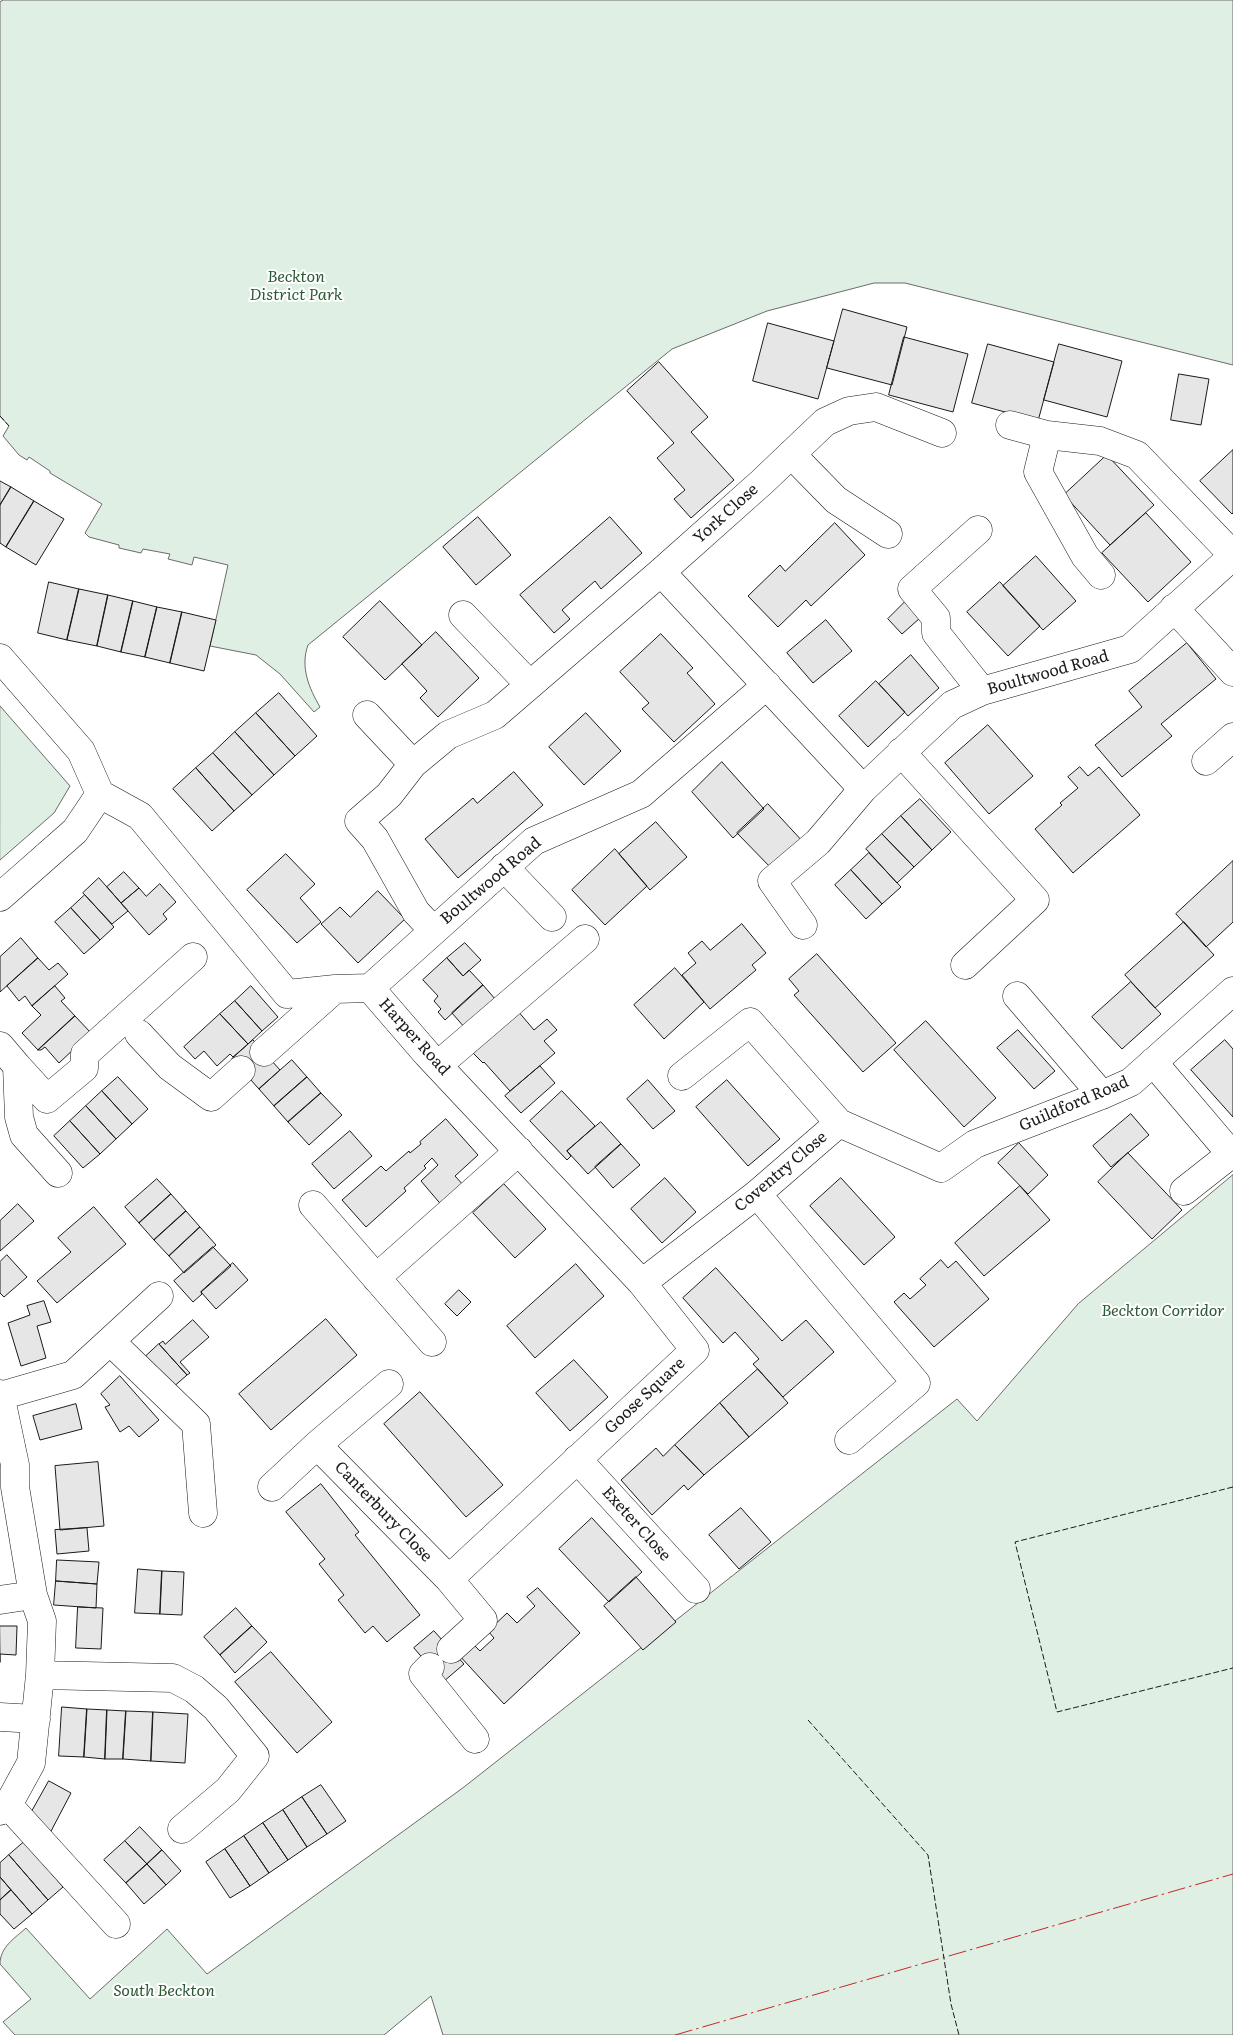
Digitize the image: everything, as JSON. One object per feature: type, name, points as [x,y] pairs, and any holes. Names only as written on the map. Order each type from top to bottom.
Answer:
[{"type":"street","name":"York Close","points":[[433,930],[416,912],[375,839],[358,821],[388,795],[412,764],[448,735],[495,715],[661,572],[825,422],[849,411],[876,407],[942,433]]},
{"type":"street","points":[[1010,425],[1047,435],[1100,441],[1137,455],[1233,556]]},
{"type":"street","points":[[1047,435],[1038,472],[1084,556],[1100,575]]},
{"type":"street","points":[[791,454],[836,500],[888,534]]},
{"type":"street","points":[[978,530],[912,589],[936,618],[936,633],[982,691]]},
{"type":"street","name":"Boultwood Road","points":[[802,925],[772,881],[818,842],[863,789],[952,705],[982,691],[1130,649],[1233,556]]},
{"type":"street","points":[[661,572],[863,789]]},
{"type":"street","points":[[1174,608],[1233,672]]},
{"type":"street","points":[[463,615],[530,685]]},
{"type":"street","points":[[0,658],[81,751],[100,794],[75,831],[0,898]]},
{"type":"street","name":"Boultwood Road","points":[[370,988],[534,841],[641,794],[767,686]]},
{"type":"street","points":[[367,715],[412,764]]},
{"type":"street","points":[[1206,761],[1233,737]]},
{"type":"street","points":[[901,752],[1035,900],[965,965]]},
{"type":"street","name":"Harper Road","points":[[100,794],[140,816],[287,994],[335,989],[370,988],[438,1065],[642,1284]]},
{"type":"street","points":[[504,867],[552,917]]},
{"type":"street","points":[[438,1065],[585,939]]},
{"type":"street","points":[[9,1056],[47,1099],[84,1068],[85,1054],[192,958]]},
{"type":"street","points":[[264,1052],[335,989]]},
{"type":"street","name":"Guildford Road","points":[[839,1124],[940,1168],[975,1144],[1102,1095],[1130,1082],[1233,992]]},
{"type":"street","points":[[1017,996],[1102,1095]]},
{"type":"street","name":"Coventry Close","points":[[642,1284],[757,1194],[839,1124],[750,1022],[682,1076]]},
{"type":"street","points":[[139,1034],[170,1067],[211,1097],[241,1070]]},
{"type":"street","points":[[9,1056],[24,1136],[58,1173]]},
{"type":"street","points":[[1153,1062],[1231,1154],[1184,1191]]},
{"type":"street","points":[[376,1278],[519,1151]]},
{"type":"street","points":[[757,1194],[916,1383],[849,1440]]},
{"type":"street","points":[[313,1205],[432,1342]]},
{"type":"street","name":"Goose Square","points":[[577,1459],[695,1350],[642,1284]]},
{"type":"street","points":[[116,1924],[4,1808],[31,1763],[40,1675],[42,1621],[33,1595],[10,1480],[0,1395],[73,1375],[159,1296]]},
{"type":"street","points":[[110,1340],[196,1424],[203,1513]]},
{"type":"street","points":[[272,1487],[317,1445],[389,1384]]},
{"type":"street","name":"Canterbury Close","points":[[317,1445],[449,1579],[483,1620],[451,1649]]},
{"type":"street","points":[[449,1579],[577,1459]]},
{"type":"street","name":"Exeter Close","points":[[577,1459],[696,1589]]},
{"type":"street","points":[[0,1600],[33,1595]]},
{"type":"street","points":[[430,1667],[423,1674],[475,1739]]},
{"type":"street","points":[[40,1675],[173,1678],[194,1689],[216,1708],[255,1756],[228,1790],[182,1829]]},
{"type":"street","points":[[0,1717],[36,1719]]},
{"type":"green space","name":"Beckton District Park","points":[[4,0],[1233,0],[1233,365],[905,283],[874,283],[767,311],[672,349],[308,645],[305,669],[312,692],[320,707],[314,712],[280,674],[256,655],[210,646],[228,565],[194,557],[192,565],[168,559],[170,554],[143,549],[141,553],[119,548],[119,545],[89,537],[85,533],[102,504],[50,473],[50,471],[29,457],[27,460],[19,455],[3,436],[9,426],[0,416],[0,2]]},
{"type":"green space","points":[[0,706],[70,786],[54,813],[0,860]]},
{"type":"green space","points":[[1233,1175],[1233,2035],[443,2035],[431,1996],[384,2035],[15,2035],[3,2022],[31,1999],[0,1964],[5,1948],[26,1928],[90,1999],[167,1929],[207,1974],[464,1787],[957,1399],[977,1421],[1078,1304]]},
{"type":"building","points":[[843,309],[907,327],[892,385],[827,368]]},
{"type":"building","points":[[768,323],[834,341],[818,399],[753,381]]},
{"type":"building","points":[[904,337],[968,354],[953,412],[889,395]]},
{"type":"building","points":[[988,344],[1054,362],[1038,421],[972,403]]},
{"type":"building","points":[[1059,344],[1122,361],[1107,417],[1044,400]]},
{"type":"building","points":[[659,362],[708,417],[691,432],[734,480],[691,518],[674,499],[685,490],[657,458],[674,443],[627,391]]},
{"type":"building","points":[[1179,374],[1209,379],[1201,425],[1171,420]]},
{"type":"building","points":[[1233,450],[1233,513],[1232,514],[1200,481]]},
{"type":"building","points":[[1107,455],[1154,505],[1110,545],[1064,495]]},
{"type":"building","points":[[0,481],[11,487],[0,505]]},
{"type":"building","points":[[11,487],[34,501],[6,547],[0,543],[0,505]]},
{"type":"building","points":[[34,501],[64,519],[36,565],[6,547]]},
{"type":"building","points":[[1146,513],[1191,562],[1148,602],[1102,553]]},
{"type":"building","points":[[478,517],[511,555],[476,585],[443,547]]},
{"type":"building","points":[[610,517],[642,553],[601,589],[595,581],[562,610],[570,619],[554,633],[520,595]]},
{"type":"building","points":[[835,523],[865,555],[811,606],[806,600],[778,627],[748,596],[780,565],[785,571]]},
{"type":"building","points":[[1036,556],[1076,601],[1043,630],[1003,586]]},
{"type":"building","points":[[49,582],[79,589],[67,640],[38,633]]},
{"type":"building","points":[[1000,582],[1040,626],[1008,656],[967,612]]},
{"type":"building","points":[[79,589],[108,595],[97,646],[67,640]]},
{"type":"building","points":[[108,595],[133,601],[121,652],[97,646]]},
{"type":"building","points":[[133,601],[157,607],[145,657],[121,652]]},
{"type":"building","points":[[380,601],[422,645],[385,680],[343,637]]},
{"type":"building","points":[[905,602],[920,618],[902,634],[888,619]]},
{"type":"building","points":[[157,607],[182,612],[170,663],[145,657]]},
{"type":"building","points":[[182,612],[216,620],[204,671],[170,663]]},
{"type":"building","points":[[826,620],[852,651],[813,683],[787,653]]},
{"type":"building","points":[[436,632],[479,678],[438,717],[420,698],[427,691],[402,664]]},
{"type":"building","points":[[661,634],[693,668],[687,673],[715,704],[674,742],[642,709],[649,703],[620,672]]},
{"type":"building","points":[[1187,643],[1216,679],[1161,724],[1172,736],[1122,777],[1095,745],[1142,707],[1129,691]]},
{"type":"building","points":[[911,655],[939,688],[908,716],[879,684]]},
{"type":"building","points":[[876,681],[905,712],[868,747],[839,716]]},
{"type":"building","points":[[279,693],[317,736],[295,756],[256,713]]},
{"type":"building","points":[[256,713],[295,756],[274,775],[235,732]]},
{"type":"building","points":[[586,713],[621,751],[584,785],[549,747]]},
{"type":"building","points":[[988,725],[1033,776],[989,814],[945,763]]},
{"type":"building","points":[[235,732],[274,775],[252,795],[213,753]]},
{"type":"building","points":[[213,753],[252,795],[234,811],[196,768]]},
{"type":"building","points":[[722,762],[764,809],[733,838],[692,792]]},
{"type":"building","points":[[1080,767],[1088,776],[1099,767],[1140,815],[1073,873],[1035,829],[1062,805],[1060,803],[1078,788],[1068,777]]},
{"type":"building","points":[[196,768],[234,811],[212,831],[173,789]]},
{"type":"building","points":[[514,772],[543,805],[458,878],[425,839],[473,798],[477,803]]},
{"type":"building","points":[[920,799],[951,832],[932,850],[901,816]]},
{"type":"building","points":[[768,804],[805,844],[775,872],[737,833]]},
{"type":"building","points":[[901,816],[932,850],[914,867],[882,834]]},
{"type":"building","points":[[656,822],[687,857],[650,890],[619,854]]},
{"type":"building","points":[[882,834],[914,867],[897,883],[866,849]]},
{"type":"building","points":[[615,849],[647,886],[605,925],[572,890]]},
{"type":"building","points":[[869,853],[901,887],[882,904],[851,870]]},
{"type":"building","points":[[286,854],[315,884],[300,898],[321,922],[297,943],[247,890]]},
{"type":"building","points":[[1233,861],[1233,922],[1206,947],[1176,914]]},
{"type":"building","points":[[851,870],[882,904],[866,919],[835,885]]},
{"type":"building","points":[[124,872],[139,888],[121,903],[107,887]]},
{"type":"building","points":[[99,878],[128,911],[112,924],[83,893]]},
{"type":"building","points":[[160,884],[176,902],[163,914],[167,919],[149,935],[121,903],[139,888],[146,896]]},
{"type":"building","points":[[378,891],[405,919],[358,963],[321,924],[340,907],[350,917]]},
{"type":"building","points":[[85,895],[114,927],[100,940],[71,908]]},
{"type":"building","points":[[71,908],[100,940],[84,954],[55,922]]},
{"type":"building","points":[[1184,922],[1214,955],[1155,1008],[1125,975]]},
{"type":"building","points":[[742,924],[766,953],[752,965],[756,970],[710,1009],[682,975],[696,963],[688,953],[702,941],[710,950]]},
{"type":"building","points":[[21,938],[38,958],[0,992],[0,957]]},
{"type":"building","points":[[465,943],[481,960],[463,976],[447,958]]},
{"type":"building","points":[[817,954],[896,1043],[863,1072],[794,995],[799,991],[789,979]]},
{"type":"building","points":[[38,958],[49,970],[58,963],[68,974],[32,1006],[25,996],[19,1001],[7,986]]},
{"type":"building","points":[[447,958],[463,976],[469,970],[483,985],[445,1020],[438,1012],[441,1009],[434,1001],[438,996],[423,980]]},
{"type":"building","points":[[675,968],[704,1002],[664,1039],[634,1005]]},
{"type":"building","points":[[1131,982],[1161,1014],[1122,1049],[1092,1017]]},
{"type":"building","points":[[483,985],[496,1000],[465,1028],[452,1013]]},
{"type":"building","points":[[55,986],[65,998],[61,1001],[75,1016],[38,1050],[22,1033],[41,1015],[32,1006]]},
{"type":"building","points":[[251,986],[278,1017],[262,1031],[235,1001]]},
{"type":"building","points":[[235,1001],[262,1031],[248,1044],[220,1014]]},
{"type":"building","points":[[517,1010],[534,1030],[547,1019],[557,1030],[544,1041],[555,1053],[510,1091],[484,1062],[473,1053],[476,1051],[474,1048]]},
{"type":"building","points":[[220,1014],[248,1044],[233,1057],[230,1054],[217,1066],[204,1051],[195,1059],[184,1047]]},
{"type":"building","points":[[75,1016],[91,1033],[59,1063],[45,1047],[38,1050]]},
{"type":"building","points":[[926,1021],[996,1098],[964,1127],[894,1050]]},
{"type":"building","points":[[1018,1030],[1055,1071],[1034,1089],[997,1048]]},
{"type":"building","points":[[253,1040],[280,1070],[259,1089],[232,1059]]},
{"type":"building","points":[[1225,1040],[1233,1049],[1233,1117],[1191,1070]]},
{"type":"building","points":[[292,1060],[307,1077],[274,1106],[259,1089]]},
{"type":"building","points":[[540,1066],[555,1083],[521,1113],[505,1096]]},
{"type":"building","points":[[118,1077],[148,1109],[132,1124],[102,1091]]},
{"type":"building","points":[[307,1077],[321,1093],[288,1122],[274,1106]]},
{"type":"building","points":[[648,1080],[675,1111],[653,1129],[627,1099]]},
{"type":"building","points":[[727,1080],[780,1139],[748,1166],[696,1107]]},
{"type":"building","points":[[102,1091],[132,1124],[116,1139],[86,1106]]},
{"type":"building","points":[[562,1091],[595,1126],[567,1151],[571,1156],[567,1160],[530,1121]]},
{"type":"building","points":[[321,1093],[342,1115],[309,1145],[288,1122]]},
{"type":"building","points":[[86,1106],[116,1139],[100,1154],[70,1121]]},
{"type":"building","points":[[1131,1114],[1149,1135],[1111,1167],[1093,1146]]},
{"type":"building","points":[[446,1119],[478,1155],[455,1176],[466,1188],[444,1208],[421,1181],[438,1165],[432,1158],[424,1166],[426,1168],[404,1188],[406,1191],[366,1227],[342,1200],[381,1166],[386,1171],[409,1151],[410,1153]]},
{"type":"building","points":[[70,1121],[100,1154],[83,1168],[54,1136]]},
{"type":"building","points":[[601,1122],[621,1144],[588,1174],[567,1151]]},
{"type":"building","points":[[350,1131],[372,1156],[334,1189],[312,1164]]},
{"type":"building","points":[[1019,1143],[1048,1175],[1028,1194],[998,1163]]},
{"type":"building","points":[[621,1144],[640,1165],[613,1188],[595,1167]]},
{"type":"building","points":[[1128,1153],[1182,1210],[1152,1239],[1098,1182]]},
{"type":"building","points":[[665,1178],[696,1212],[662,1243],[631,1209]]},
{"type":"building","points":[[841,1178],[895,1237],[864,1265],[810,1206]]},
{"type":"building","points":[[157,1179],[171,1194],[139,1223],[125,1207]]},
{"type":"building","points":[[504,1184],[546,1229],[515,1258],[473,1213]]},
{"type":"building","points":[[1020,1186],[1050,1220],[984,1276],[955,1243]]},
{"type":"building","points":[[171,1194],[186,1211],[154,1240],[139,1223]]},
{"type":"building","points":[[18,1204],[34,1221],[0,1251],[0,1221]]},
{"type":"building","points":[[94,1207],[126,1244],[57,1303],[37,1281],[71,1252],[58,1238]]},
{"type":"building","points":[[186,1211],[200,1227],[169,1256],[154,1240]]},
{"type":"building","points":[[200,1227],[216,1245],[184,1273],[169,1256]]},
{"type":"building","points":[[213,1247],[231,1266],[201,1292],[202,1294],[193,1302],[174,1281]]},
{"type":"building","points":[[7,1255],[27,1277],[4,1297],[0,1293],[0,1262]]},
{"type":"building","points":[[941,1260],[948,1268],[956,1261],[989,1299],[934,1347],[894,1302],[904,1293],[910,1299],[926,1285],[920,1279]]},
{"type":"building","points":[[233,1263],[248,1280],[216,1309],[201,1292]]},
{"type":"building","points":[[576,1264],[604,1296],[535,1358],[507,1326]]},
{"type":"building","points":[[716,1268],[782,1341],[806,1320],[834,1352],[783,1397],[753,1364],[759,1359],[735,1332],[723,1343],[683,1298]]},
{"type":"building","points":[[459,1290],[471,1302],[457,1316],[445,1304]]},
{"type":"building","points":[[44,1301],[51,1322],[37,1326],[46,1358],[21,1366],[8,1323],[30,1315],[27,1306]]},
{"type":"building","points":[[326,1319],[357,1355],[271,1430],[239,1394]]},
{"type":"building","points":[[193,1320],[209,1337],[180,1362],[190,1373],[187,1375],[159,1344],[163,1341],[165,1344]]},
{"type":"building","points":[[159,1344],[187,1375],[171,1389],[144,1358]]},
{"type":"building","points":[[574,1360],[608,1397],[570,1431],[536,1393]]},
{"type":"building","points":[[758,1369],[788,1403],[749,1437],[720,1403]]},
{"type":"building","points":[[120,1376],[159,1420],[139,1437],[129,1426],[120,1432],[105,1407],[110,1405],[101,1394]]},
{"type":"building","points":[[420,1392],[503,1485],[466,1517],[384,1424]]},
{"type":"building","points":[[720,1403],[749,1437],[704,1475],[675,1445]]},
{"type":"building","points":[[76,1404],[82,1429],[40,1440],[33,1416]]},
{"type":"building","points":[[675,1445],[704,1475],[688,1490],[684,1485],[652,1515],[621,1480],[656,1448],[663,1456]]},
{"type":"building","points":[[98,1462],[104,1526],[60,1530],[55,1466]]},
{"type":"building","points":[[321,1484],[359,1532],[355,1535],[420,1615],[387,1642],[373,1626],[365,1633],[338,1600],[344,1595],[319,1564],[325,1559],[286,1512]]},
{"type":"building","points":[[741,1508],[771,1542],[739,1569],[709,1535]]},
{"type":"building","points":[[592,1518],[642,1572],[609,1602],[559,1549]]},
{"type":"building","points":[[87,1528],[89,1551],[57,1554],[55,1530]]},
{"type":"building","points":[[57,1560],[99,1562],[97,1584],[56,1581]]},
{"type":"building","points":[[138,1569],[162,1571],[160,1614],[135,1613]]},
{"type":"building","points":[[162,1571],[184,1572],[182,1615],[160,1614]]},
{"type":"building","points":[[636,1577],[676,1622],[643,1650],[604,1606]]},
{"type":"building","points":[[56,1581],[97,1584],[96,1608],[54,1605]]},
{"type":"building","points":[[538,1588],[580,1633],[504,1704],[458,1654],[471,1642],[480,1651],[494,1638],[488,1631],[507,1613],[517,1623],[535,1606],[527,1597]]},
{"type":"building","points":[[78,1607],[103,1608],[101,1649],[76,1648]]},
{"type":"building","points":[[236,1608],[252,1626],[220,1655],[204,1637]]},
{"type":"building","points":[[0,1626],[17,1626],[16,1655],[0,1654]]},
{"type":"building","points":[[252,1626],[267,1642],[235,1673],[220,1655]]},
{"type":"building","points":[[434,1631],[464,1664],[443,1682],[414,1648]]},
{"type":"building","points":[[271,1652],[332,1722],[297,1753],[235,1682]]},
{"type":"building","points":[[62,1707],[87,1709],[84,1757],[59,1756]]},
{"type":"building","points":[[87,1709],[107,1710],[105,1759],[84,1757]]},
{"type":"building","points":[[107,1710],[126,1711],[123,1759],[105,1759]]},
{"type":"building","points":[[126,1711],[153,1712],[151,1761],[123,1759]]},
{"type":"building","points":[[153,1712],[188,1714],[185,1763],[151,1761]]},
{"type":"building","points":[[49,1781],[71,1793],[49,1835],[26,1822]]},
{"type":"building","points":[[321,1785],[346,1821],[327,1834],[302,1797]]},
{"type":"building","points":[[302,1797],[327,1834],[307,1847],[283,1810]]},
{"type":"building","points":[[283,1810],[307,1847],[288,1860],[263,1823]]},
{"type":"building","points":[[263,1823],[288,1860],[269,1873],[244,1836]]},
{"type":"building","points":[[140,1827],[162,1850],[147,1864],[125,1841]]},
{"type":"building","points":[[244,1836],[269,1873],[250,1886],[225,1849]]},
{"type":"building","points":[[125,1841],[147,1864],[126,1883],[104,1860]]},
{"type":"building","points":[[24,1842],[63,1887],[48,1900],[9,1855]]},
{"type":"building","points":[[225,1849],[250,1886],[230,1898],[206,1862]]},
{"type":"building","points":[[162,1850],[181,1871],[166,1885],[147,1864]]},
{"type":"building","points":[[9,1855],[48,1900],[32,1914],[0,1877],[0,1863]]},
{"type":"building","points":[[147,1864],[166,1885],[144,1904],[126,1883]]},
{"type":"building","points":[[0,1877],[11,1890],[0,1900]]},
{"type":"building","points":[[11,1890],[32,1914],[14,1929],[0,1914],[0,1900]]},
{"type":"fence","points":[[0,416],[9,426]]},
{"type":"fence","points":[[1233,1487],[1015,1542],[1057,1712],[1233,1668]]},
{"type":"fence","points":[[808,1720],[928,1855],[951,2004],[959,2035]]},
{"type":"power","points":[[675,2035],[1233,1874]]},
{"type":"park label","name":"Beckton Corridor","points":[[1163,1311]]},
{"type":"park label","name":"South Beckton","points":[[164,1991]]}]
